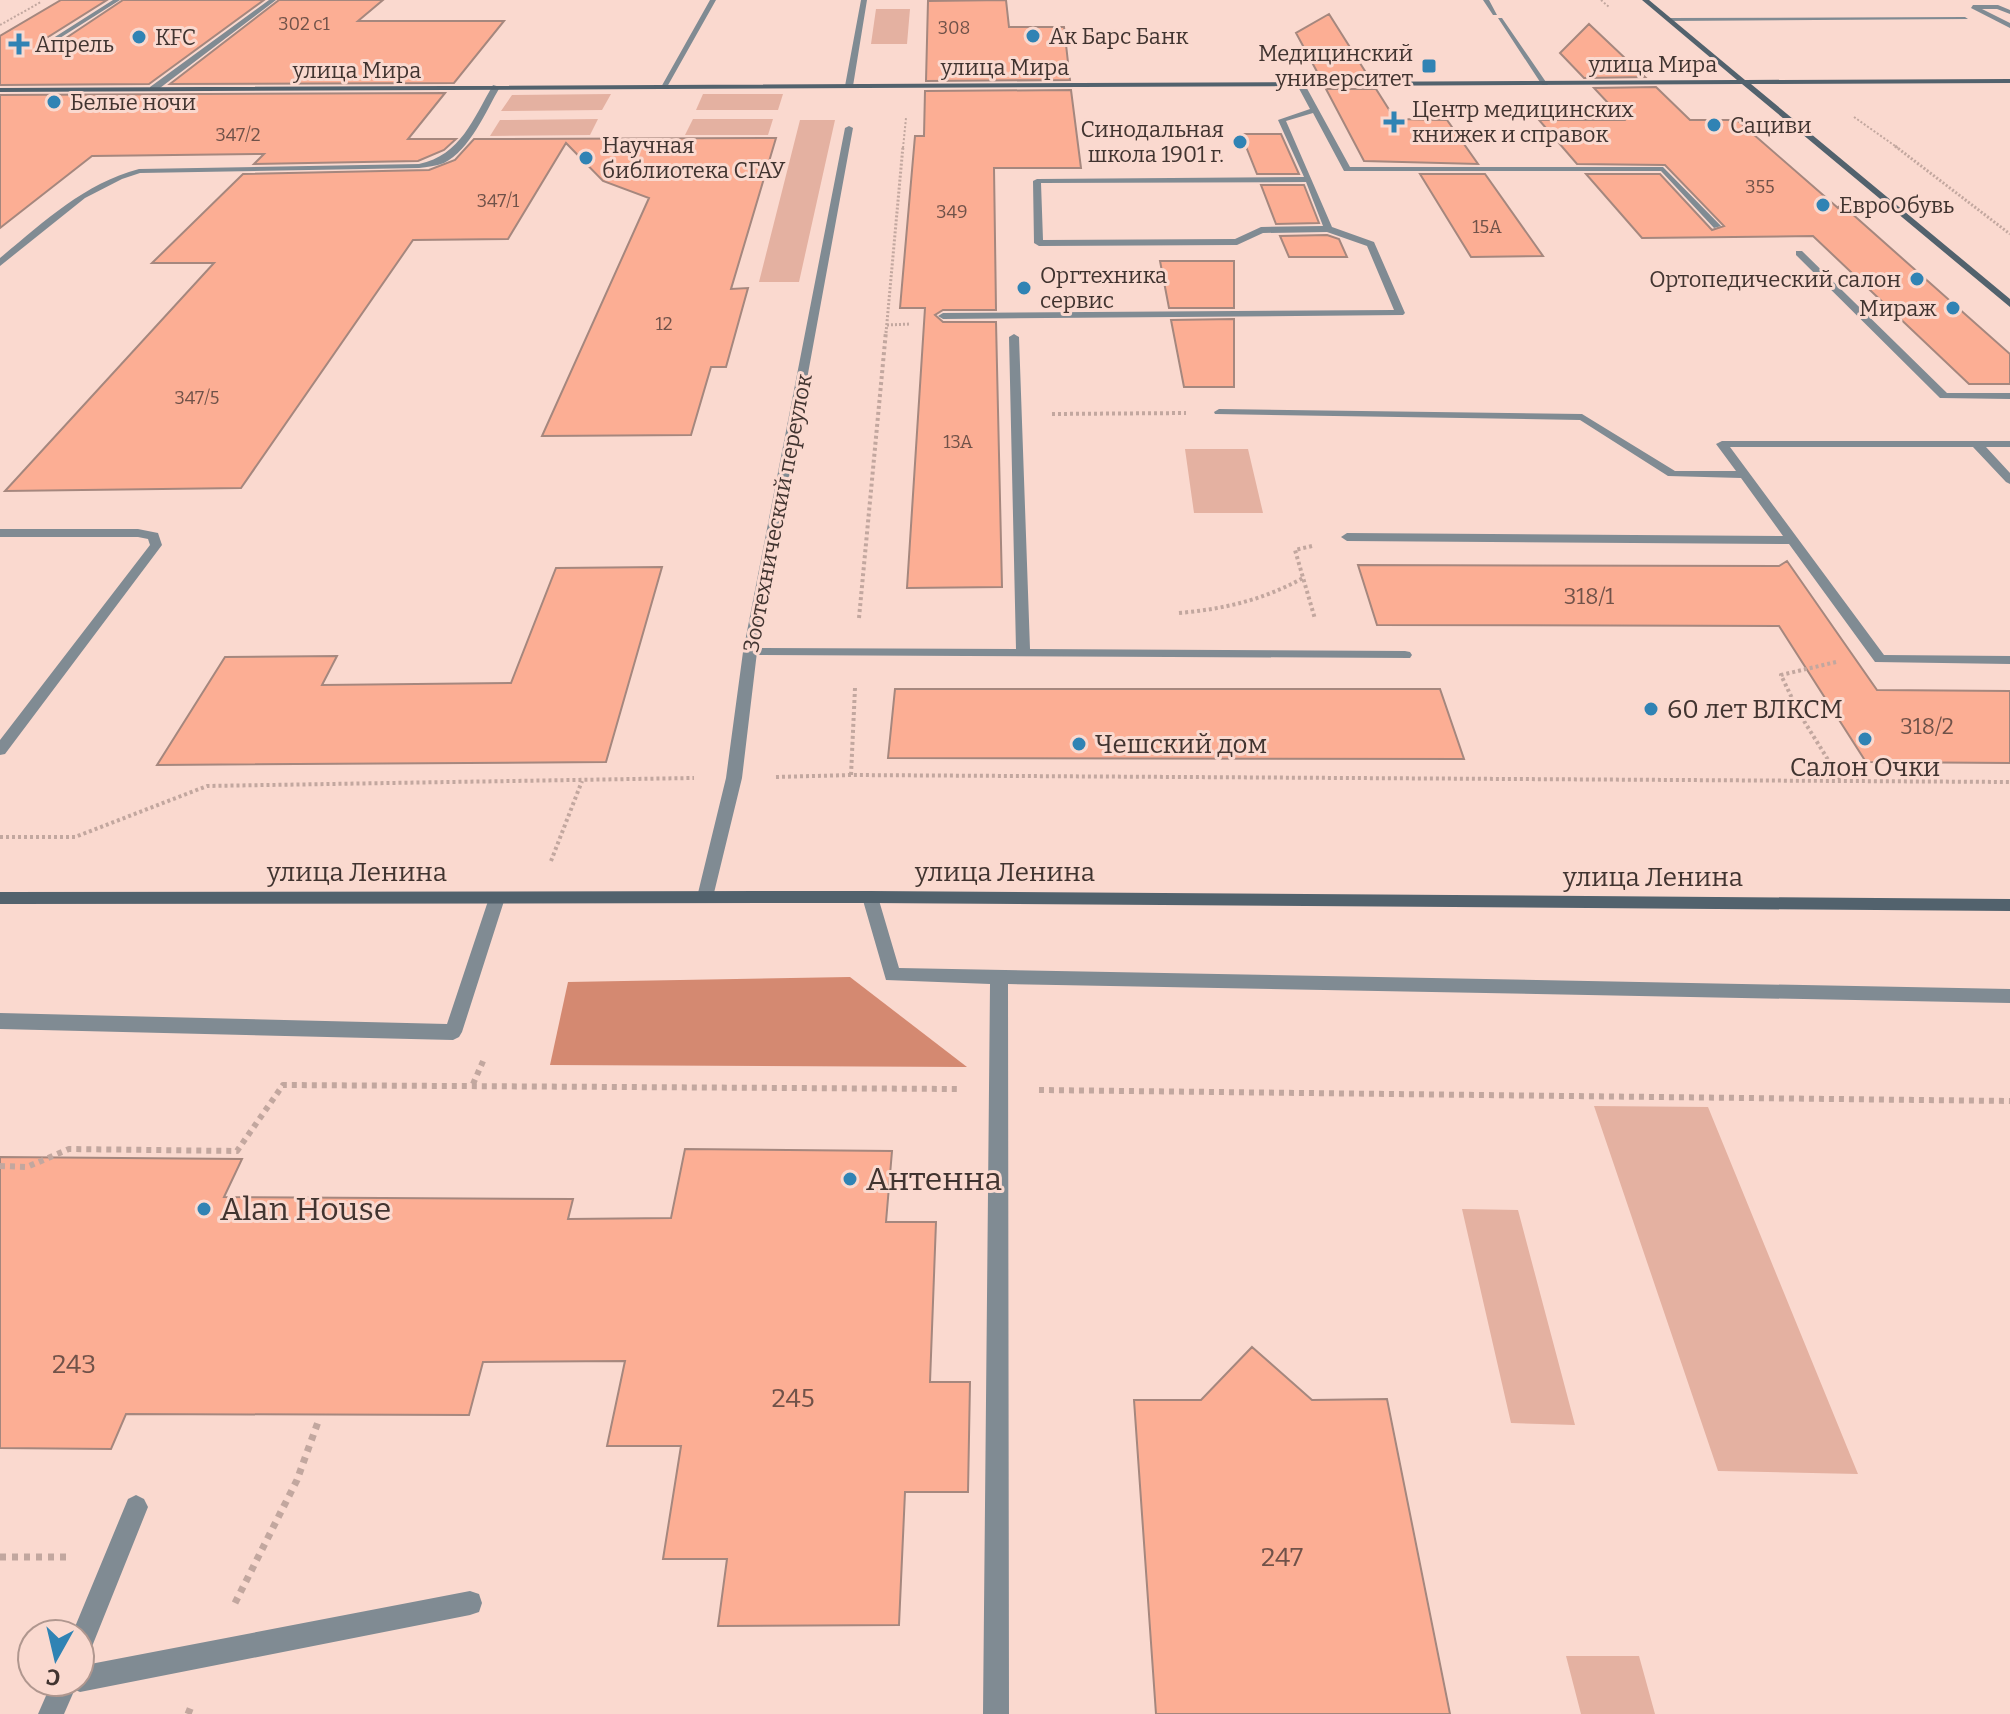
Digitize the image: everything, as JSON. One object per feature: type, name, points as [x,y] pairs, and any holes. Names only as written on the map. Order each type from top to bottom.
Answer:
[{"type":"main road","points":[[1645,0],[2010,304]]},
{"type":"main road","name":"улица Мира","points":[[0,90],[2010,81]]},
{"type":"main road","name":"улица Ленина","points":[[0,898],[870,897],[2010,905]]},
{"type":"street","points":[[50,42],[117,0]]},
{"type":"street","points":[[153,89],[273,0]]},
{"type":"street","points":[[663,87],[713,0]]},
{"type":"street","points":[[849,86],[864,0]]},
{"type":"street","points":[[1486,0],[1545,83]]},
{"type":"street","points":[[2010,12],[1998,7],[1973,7],[2010,26]]},
{"type":"street","points":[[1669,20],[1965,19]]},
{"type":"street","points":[[1300,83],[1347,169],[1663,169],[1717,226]]},
{"type":"street","points":[[0,263],[97,184],[117,176],[139,171],[419,166],[441,162],[451,155],[462,140],[496,87]]},
{"type":"street","points":[[1315,110],[1282,120],[1328,229]]},
{"type":"street","name":"Зоотехнический переулок","points":[[705,897],[734,778],[750,652],[849,128]]},
{"type":"street","points":[[943,316],[1400,313],[1371,244],[1328,229],[1261,230],[1237,242],[1039,243],[1037,181],[1309,179]]},
{"type":"street","points":[[1799,253],[1944,396],[2010,396]]},
{"type":"street","points":[[1014,337],[1023,653]]},
{"type":"street","points":[[1219,412],[1582,417],[1672,474],[1743,475]]},
{"type":"street","points":[[2010,444],[1722,444],[1880,659],[2010,660]]},
{"type":"street","points":[[1976,444],[2010,480]]},
{"type":"street","points":[[0,533],[138,533],[154,536],[156,545],[0,750]]},
{"type":"street","points":[[1347,537],[1793,540]]},
{"type":"street","points":[[750,652],[1405,655]]},
{"type":"street","points":[[870,897],[892,975],[2010,996]]},
{"type":"street","points":[[0,1021],[453,1032],[497,898]]},
{"type":"street","points":[[996,1714],[999,979]]},
{"type":"street","points":[[91,1618],[136,1507]]},
{"type":"street","points":[[96,1676],[470,1603]]},
{"type":"path","points":[[0,25],[45,0]]},
{"type":"path","points":[[1848,112],[1934,173],[2010,234]]},
{"type":"path","points":[[1072,414],[1219,412]]},
{"type":"path","points":[[1313,613],[1295,550],[1347,537]]},
{"type":"path","points":[[1164,614],[1248,604],[1274,596],[1303,578]]},
{"type":"path","points":[[1841,780],[1799,713],[1781,675],[1833,663],[1880,659]]},
{"type":"path","points":[[0,837],[75,837],[207,786],[851,775]]},
{"type":"path","points":[[0,1166],[27,1167],[69,1149],[237,1151],[283,1085],[2010,1101]]},
{"type":"path","points":[[188,1714],[210,1653],[297,1480],[318,1422]]},
{"type":"path","points":[[0,1557],[117,1556]]},
{"type":"shaded area","points":[[876,9],[910,9],[907,44],[871,44]]},
{"type":"shaded area","points":[[611,94],[602,110],[501,111],[512,95]]},
{"type":"shaded area","points":[[703,94],[783,94],[778,110],[696,110]]},
{"type":"shaded area","points":[[598,119],[590,135],[490,136],[500,120]]},
{"type":"shaded area","points":[[693,119],[773,119],[768,135],[685,135]]},
{"type":"shaded area","points":[[800,120],[835,120],[799,282],[759,282]]},
{"type":"shaded area","points":[[1185,449],[1248,449],[1263,513],[1194,513]]},
{"type":"shaded area","points":[[850,977],[967,1067],[550,1065],[568,982]]},
{"type":"shaded area","points":[[1594,1106],[1708,1107],[1858,1474],[1718,1471]]},
{"type":"shaded area","points":[[1462,1209],[1518,1210],[1575,1425],[1511,1423]]},
{"type":"shaded area","points":[[1566,1656],[1639,1656],[1655,1714],[1581,1714]]},
{"type":"building","points":[[61,0],[107,0],[45,39],[46,45],[54,46],[123,0],[264,0],[149,84],[0,85],[0,36]]},
{"type":"building","points":[[279,0],[383,0],[358,21],[504,21],[454,83],[170,84]]},
{"type":"building","points":[[1006,0],[1009,27],[1064,27],[1070,80],[926,81],[928,1]]},
{"type":"building","points":[[1329,14],[1370,79],[1321,79],[1296,33]]},
{"type":"building","points":[[1589,24],[1645,77],[1584,78],[1560,53]]},
{"type":"building","points":[[1656,87],[1690,120],[1737,120],[1838,208],[1841,204],[2010,354],[2010,384],[1969,384],[1813,236],[1642,238],[1586,174],[1660,174],[1712,230],[1724,226],[1665,165],[1577,164],[1539,120],[1624,120],[1594,88]]},
{"type":"building","points":[[1326,89],[1376,89],[1395,119],[1447,120],[1478,164],[1364,161]]},
{"type":"building","points":[[1071,90],[1081,168],[994,168],[996,310],[943,310],[935,315],[943,322],[996,322],[1002,587],[907,588],[925,308],[900,308],[915,136],[924,136],[925,91]]},
{"type":"building","points":[[445,93],[408,139],[456,139],[444,150],[418,161],[254,164],[264,154],[92,156],[0,228],[0,95]]},
{"type":"building","points":[[1241,134],[1281,134],[1299,174],[1257,174]]},
{"type":"building","points":[[776,138],[731,289],[748,288],[726,367],[711,367],[691,435],[542,436],[649,198],[603,181],[566,143],[508,239],[413,240],[241,488],[5,491],[214,263],[152,263],[243,174],[429,170],[455,160],[474,139]]},
{"type":"building","points":[[1420,174],[1485,174],[1543,256],[1471,257]]},
{"type":"building","points":[[1261,185],[1304,185],[1319,223],[1276,224]]},
{"type":"building","points":[[1327,235],[1339,239],[1347,257],[1289,257],[1280,236]]},
{"type":"building","points":[[1160,261],[1234,261],[1234,308],[1169,308]]},
{"type":"building","points":[[1234,319],[1234,387],[1184,387],[1171,320]]},
{"type":"building","points":[[1787,561],[1877,690],[2010,691],[2010,763],[1866,762],[1779,626],[1377,625],[1358,565],[1779,566]]},
{"type":"building","points":[[662,567],[606,762],[157,765],[225,657],[337,656],[322,685],[511,683],[556,568]]},
{"type":"building","points":[[895,689],[1440,689],[1464,759],[888,758]]},
{"type":"building","points":[[685,1149],[892,1151],[886,1222],[936,1222],[930,1382],[970,1382],[968,1492],[905,1492],[899,1625],[718,1626],[727,1559],[663,1559],[681,1446],[607,1446],[625,1361],[483,1362],[469,1415],[126,1414],[111,1449],[0,1448],[0,1157],[242,1159],[224,1197],[573,1199],[568,1219],[671,1218]]},
{"type":"building","points":[[1252,1347],[1312,1400],[1387,1399],[1450,1714],[1156,1714],[1134,1400],[1201,1400]]},
{"type":"place","name":"Ак Барс Банк","points":[[1033,36]]},
{"type":"place","name":"KFC","points":[[139,37]]},
{"type":"place","name":"Апрель","points":[[19,44]]},
{"type":"place","name":"Медицинский университет","points":[[1429,66]]},
{"type":"place","name":"Белые ночи","points":[[54,102]]},
{"type":"place","name":"Центр медицинских книжек и справок","points":[[1394,122]]},
{"type":"place","name":"Сациви","points":[[1714,125]]},
{"type":"place","name":"Синодальная школа 1901 г.","points":[[1240,142]]},
{"type":"place","name":"Научная библиотека СГАУ","points":[[586,158]]},
{"type":"place","name":"ЕвроОбувь","points":[[1823,205]]},
{"type":"place","name":"Ортопедический салон","points":[[1917,279]]},
{"type":"place","name":"Оргтехника сервис","points":[[1024,288]]},
{"type":"place","name":"Мираж","points":[[1953,308]]},
{"type":"place","name":"60 лет ВЛКСМ","points":[[1651,709]]},
{"type":"place","name":"Салон Очки","points":[[1865,739]]},
{"type":"place","name":"Чешский дом","points":[[1079,744]]},
{"type":"place","name":"Антенна","points":[[850,1179]]},
{"type":"place","name":"Alan House","points":[[204,1209]]}]
